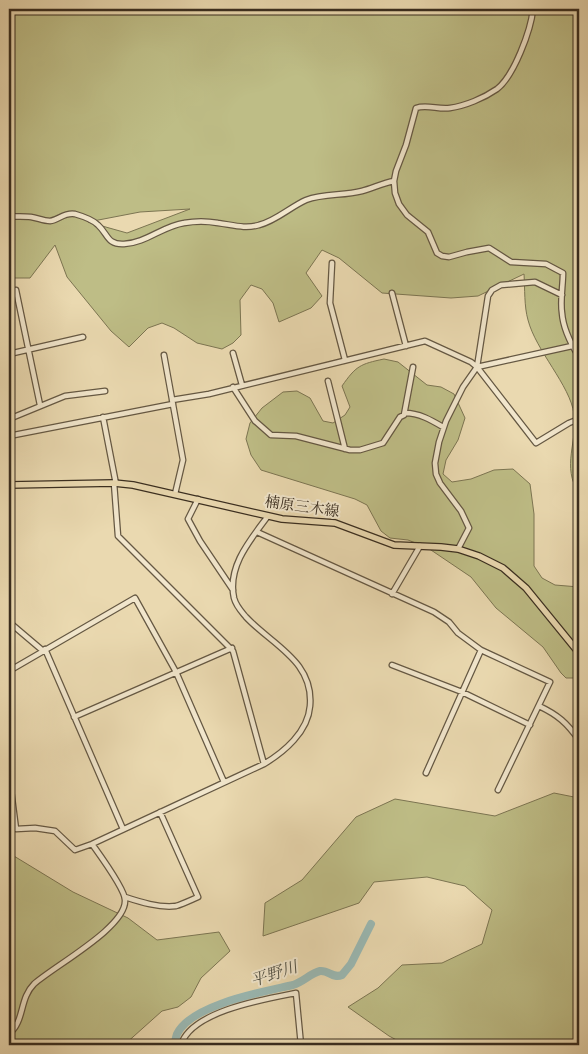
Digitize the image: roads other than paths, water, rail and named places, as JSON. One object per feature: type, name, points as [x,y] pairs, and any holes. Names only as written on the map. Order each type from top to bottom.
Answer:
[{"type":"main road","name":"楠原三木線","points":[[9,486],[115,483],[133,485],[268,516],[301,521],[335,523],[394,545],[458,549],[491,562],[514,577],[526,588],[579,653]]},
{"type":"street","points":[[533,9],[523,46],[508,76],[498,88],[482,97],[455,107],[423,106],[416,108],[406,145],[396,171],[394,181],[395,193],[399,204],[408,215],[428,232],[437,253],[449,257],[489,248],[511,262],[546,264],[563,273],[561,306],[564,325],[572,346],[579,357]]},
{"type":"street","points":[[9,216],[30,217],[49,221],[55,220],[64,214],[74,214],[94,222],[100,227],[106,238],[115,244],[123,244],[135,242],[173,225],[184,223],[204,221],[246,227],[260,225],[273,220],[285,211],[312,198],[362,191],[394,181]]},
{"type":"street","points":[[332,263],[330,303],[345,360]]},
{"type":"street","points":[[458,549],[469,528],[461,511],[440,483],[436,474],[435,463],[443,427],[451,408],[477,367],[488,296],[492,290],[501,285],[535,282],[562,295]]},
{"type":"street","points":[[16,290],[40,405]]},
{"type":"street","points":[[392,293],[406,346]]},
{"type":"street","points":[[9,354],[83,337]]},
{"type":"street","points":[[9,436],[103,418],[209,394],[425,341],[471,362],[477,367],[536,443],[579,419]]},
{"type":"street","points":[[477,367],[572,346]]},
{"type":"street","points":[[233,352],[242,385]]},
{"type":"street","points":[[164,355],[183,460],[175,494]]},
{"type":"street","points":[[233,387],[255,421],[271,435],[296,436],[345,450],[360,450],[380,444],[405,413],[413,367]]},
{"type":"street","points":[[328,381],[345,450]]},
{"type":"street","points":[[9,418],[64,396],[105,391]]},
{"type":"street","points":[[405,413],[413,413],[443,427]]},
{"type":"street","points":[[103,418],[115,483],[118,536],[232,648],[264,764]]},
{"type":"street","points":[[198,499],[188,519],[200,541],[234,591]]},
{"type":"street","points":[[9,774],[16,829],[35,828],[55,831],[75,850],[92,844],[264,764],[275,757],[302,729],[310,709],[311,696],[306,677],[290,655],[253,624],[239,609],[234,591],[234,576],[237,564],[268,516]]},
{"type":"street","points":[[256,532],[440,616],[449,622],[458,633],[481,650],[550,682],[498,790]]},
{"type":"street","points":[[392,594],[420,546]]},
{"type":"street","points":[[9,671],[135,598],[176,672],[224,782]]},
{"type":"street","points":[[9,622],[44,650],[123,829]]},
{"type":"street","points":[[74,717],[232,648]]},
{"type":"street","points":[[426,773],[481,650]]},
{"type":"street","points":[[392,664],[462,692],[530,724]]},
{"type":"street","points":[[539,706],[566,723],[579,740]]},
{"type":"street","points":[[125,897],[151,904],[168,906],[182,904],[198,897],[160,812]]},
{"type":"street","points":[[9,1034],[18,1022],[26,993],[114,923],[123,910],[125,897],[92,844]]},
{"type":"street","points":[[181,1045],[188,1031],[230,1008],[296,992],[300,1045]]},
{"type":"waterway","name":"平野川","points":[[174,1045],[177,1034],[185,1024],[212,1007],[293,985],[320,971],[336,976],[342,975],[351,964],[371,924]]}]
